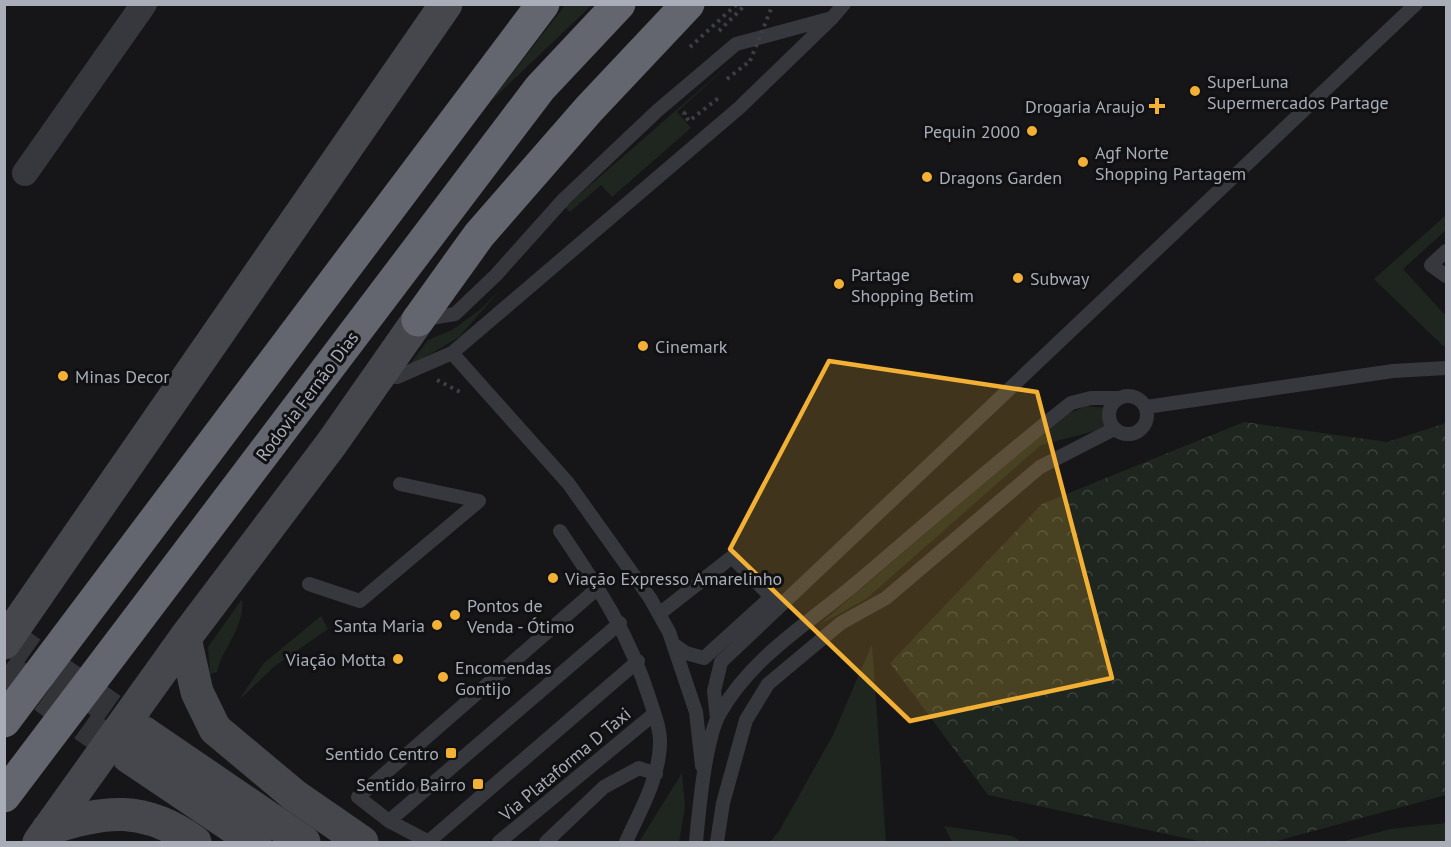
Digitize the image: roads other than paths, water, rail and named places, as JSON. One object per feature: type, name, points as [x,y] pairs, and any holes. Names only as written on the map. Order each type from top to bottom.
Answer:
[{"type":"highway","points":[[4,721],[543,4]]},
{"type":"highway","name":"Rodovia Fernão Dias","points":[[4,796],[540,88],[619,4]]},
{"type":"highway","points":[[418,320],[479,235],[589,109],[688,4]]},
{"type":"main road","points":[[4,643],[446,4]]},
{"type":"main road","points":[[44,836],[185,638],[270,527],[381,375],[418,320]]},
{"type":"main road","points":[[185,638],[197,692],[215,729],[294,795],[362,843]]},
{"type":"main road","points":[[255,843],[137,746],[304,843]]},
{"type":"main road","points":[[44,836],[87,816],[116,813],[148,819],[195,843]]},
{"type":"street","points":[[25,173],[144,4]]},
{"type":"lane","points":[[381,375],[397,377],[452,353],[739,108],[844,4]]},
{"type":"lane","points":[[696,843],[703,773],[717,719],[715,681],[721,662],[1416,4]]},
{"type":"lane","points":[[418,320],[455,314],[496,275],[564,199],[657,111],[736,44],[832,18]]},
{"type":"lane","points":[[1446,251],[1431,265],[1446,276]]},
{"type":"lane","points":[[452,353],[568,483],[659,614],[673,644],[696,712],[703,773]]},
{"type":"lane","points":[[1146,407],[1393,371],[1446,369]]},
{"type":"lane","points":[[717,719],[742,681],[767,653],[851,587],[1071,403],[1090,398],[1118,398],[1137,398],[1146,407],[1146,420],[1139,431],[1126,434],[1114,429],[1108,413],[1118,398]]},
{"type":"lane","points":[[717,843],[723,803],[746,720],[768,684],[841,623],[886,598],[1040,467],[1114,429]]},
{"type":"lane","points":[[309,584],[360,601],[479,501],[400,484]]},
{"type":"lane","points":[[561,531],[620,623],[638,662],[661,742],[656,774],[626,843]]},
{"type":"lane","points":[[659,614],[732,557],[771,597],[704,658],[686,653],[673,644]]},
{"type":"lane","points":[[598,587],[358,797],[389,821],[428,842],[638,662]]},
{"type":"lane","points":[[389,821],[620,623]]},
{"type":"lane","name":"Via Plataforma D Taxi","points":[[499,843],[654,714]]},
{"type":"lane","points":[[546,843],[604,787],[639,768],[656,774]]},
{"type":"tunnel","points":[[4,634],[146,734]]},
{"type":"tunnel","points":[[4,668],[129,757]]},
{"type":"place","name":"SuperLuna Supermercados Partage","points":[[1195,91]]},
{"type":"place","name":"Drogaria Araujo","points":[[1157,106]]},
{"type":"place","name":"Pequin 2000","points":[[1032,131]]},
{"type":"place","name":"Agf Norte Shopping Partagem","points":[[1083,162]]},
{"type":"place","name":"Dragons Garden","points":[[927,177]]},
{"type":"place","name":"Subway","points":[[1018,278]]},
{"type":"place","name":"Partage Shopping Betim","points":[[839,284]]},
{"type":"place","name":"Cinemark","points":[[643,346]]},
{"type":"place","name":"Minas Decor","points":[[63,376]]},
{"type":"place","name":"Viação Expresso Amarelinho","points":[[553,578]]},
{"type":"place","name":"Pontos de Venda - Ótimo","points":[[455,615]]},
{"type":"place","name":"Santa Maria","points":[[437,625]]},
{"type":"place","name":"Viação Motta","points":[[398,659]]},
{"type":"place","name":"Encomendas Gontijo","points":[[443,677]]},
{"type":"place","name":"Sentido Centro","points":[[451,753]]},
{"type":"place","name":"Sentido Bairro","points":[[478,784]]}]
